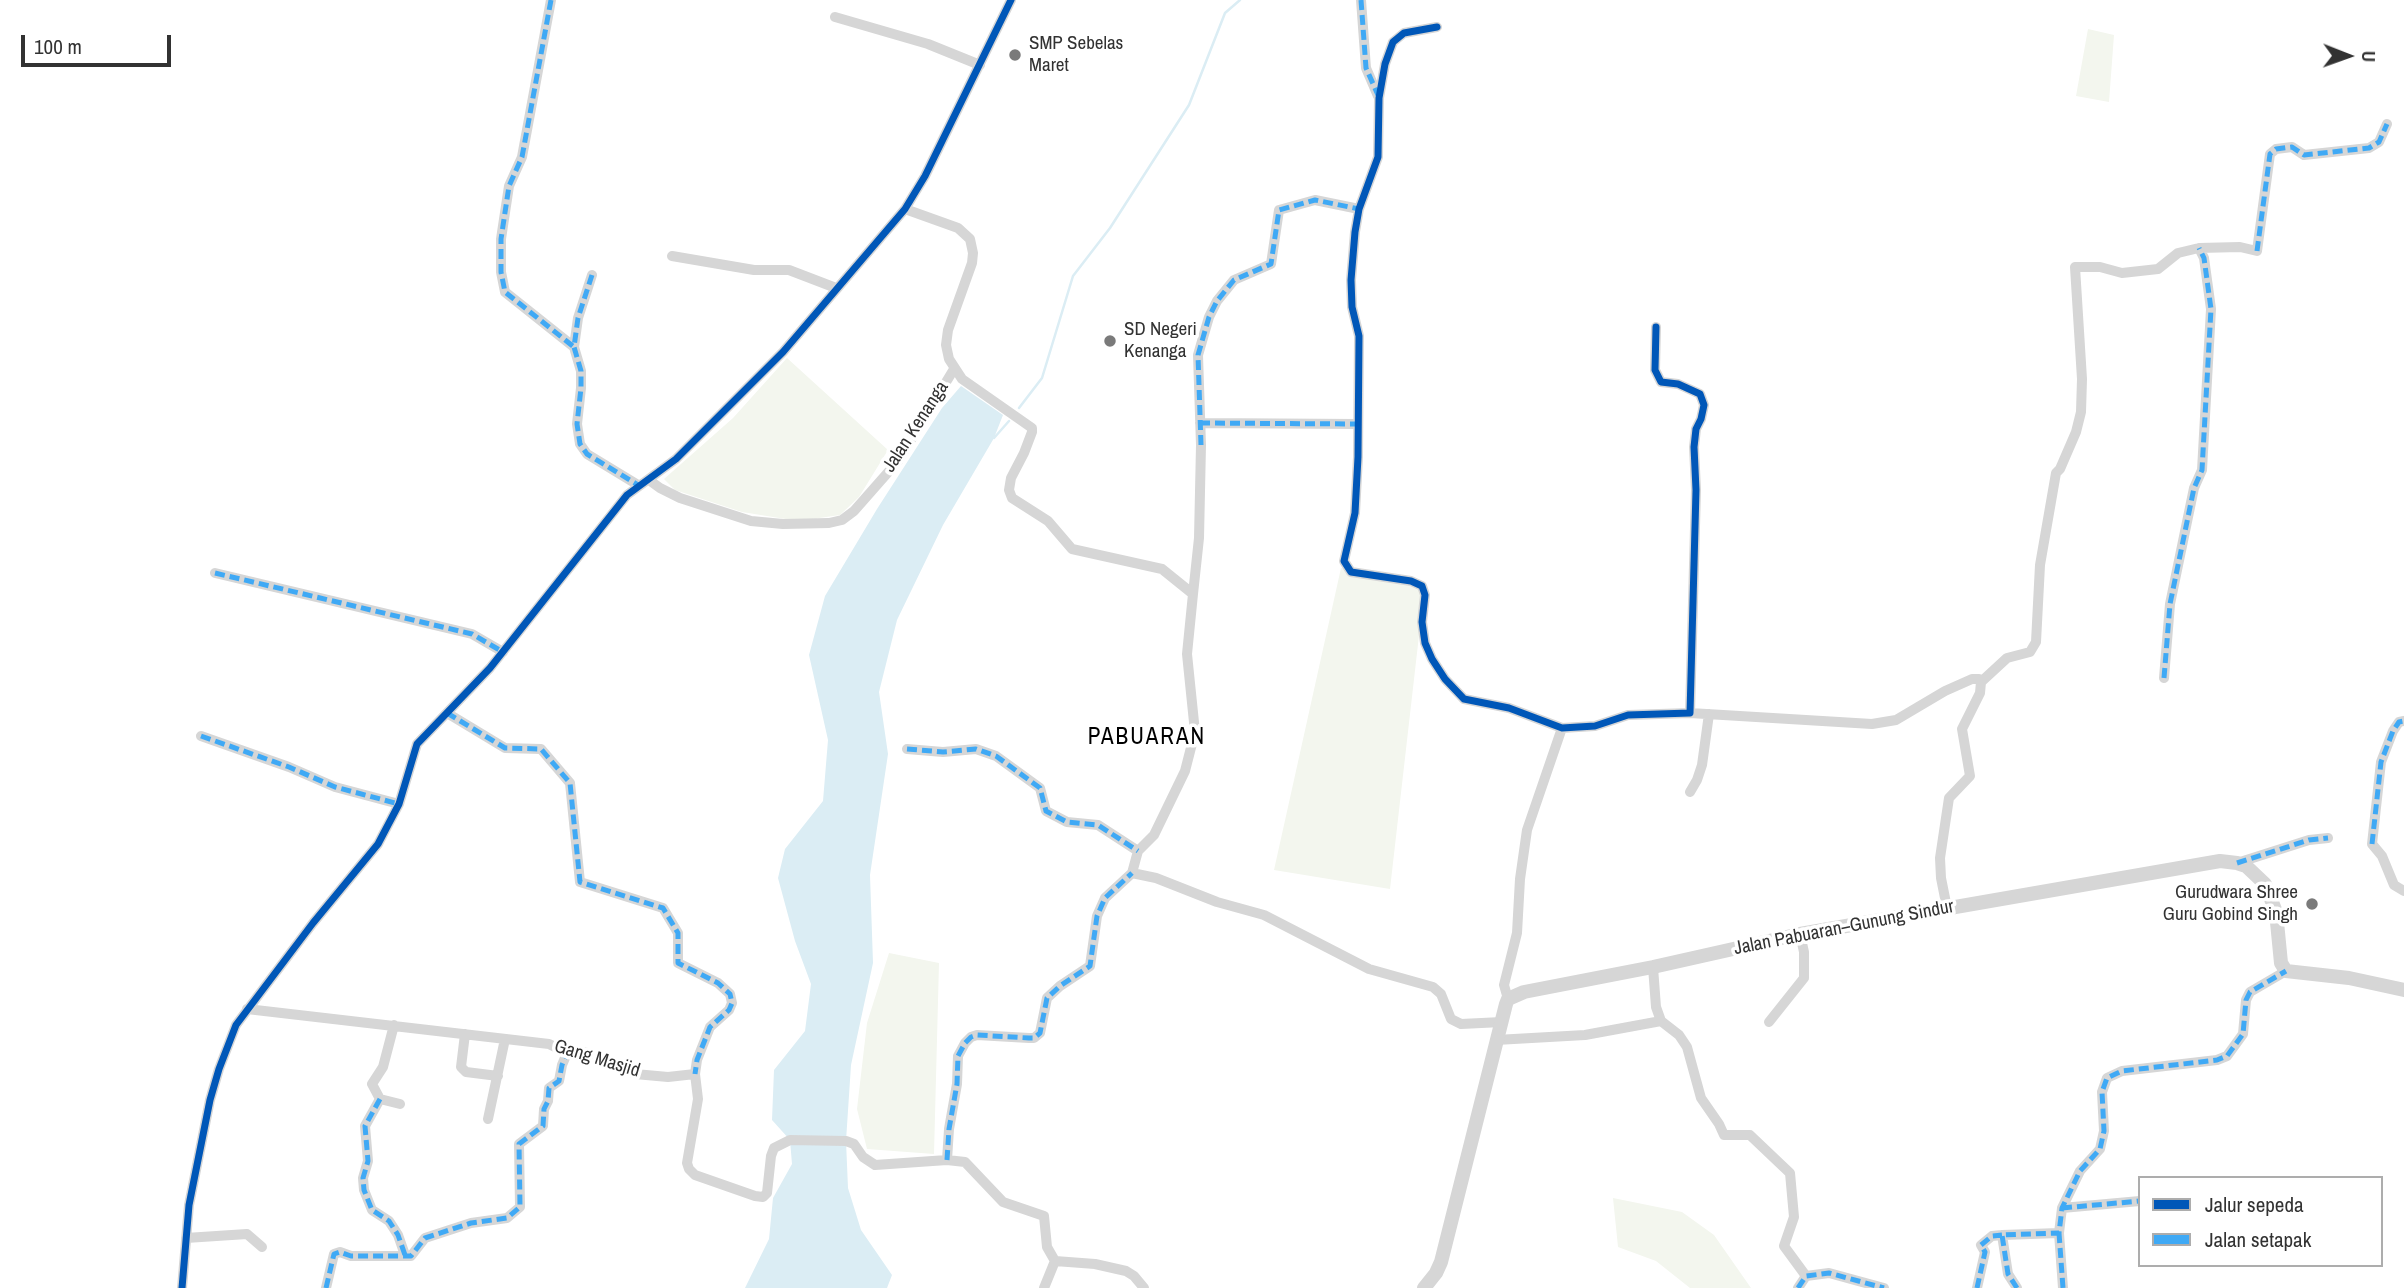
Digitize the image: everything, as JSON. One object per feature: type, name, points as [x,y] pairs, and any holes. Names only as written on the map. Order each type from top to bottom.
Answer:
[{"type":"street","points":[[551,0],[522,157],[509,186],[501,239],[501,272],[505,292],[574,347]]},
{"type":"street","points":[[182,1288],[189,1205],[210,1100],[236,1025],[313,923],[378,844],[399,804],[417,744],[491,668],[627,495],[676,459],[783,352],[905,209],[925,176],[1011,0]]},
{"type":"street","points":[[1361,0],[1366,68],[1379,98]]},
{"type":"street","points":[[835,17],[928,44],[980,65]]},
{"type":"street","points":[[1437,27],[1404,33],[1393,42],[1385,64],[1379,98],[1378,157],[1359,209],[1355,232],[1352,307],[1359,336],[1354,513],[1344,561],[1348,569],[1359,574],[1411,581],[1422,586],[1425,595],[1422,622],[1425,643],[1445,679],[1464,699],[1509,708],[1562,728],[1595,726],[1628,715],[1690,713],[1872,724],[1896,720],[1945,691],[1972,679],[1979,679],[1981,682]]},
{"type":"street","points":[[1947,908],[1940,858],[1949,798],[1970,776],[1962,729],[1973,710],[1981,682],[2007,658],[2030,652],[2035,642],[2040,565],[2056,473],[2076,432],[2081,412],[2082,379],[2075,267],[2099,267],[2122,273],[2158,269],[2178,253],[2199,248],[2240,247],[2257,251],[2270,154],[2276,149],[2292,148],[2304,155],[2369,148],[2379,142],[2387,124]]},
{"type":"street","points":[[947,1160],[948,1129],[957,1084],[958,1056],[965,1043],[977,1035],[1034,1038],[1040,1033],[1047,998],[1090,966],[1097,916],[1105,898],[1132,873],[1132,864],[1138,851],[1154,835],[1185,771],[1195,732],[1187,654],[1199,538],[1198,355],[1209,317],[1217,301],[1234,279],[1271,264],[1279,210],[1315,200],[1359,209]]},
{"type":"street","points":[[905,209],[958,228],[970,239],[974,253],[948,330],[948,359],[962,379],[1032,428],[1024,453],[1011,478],[1009,490],[1012,498],[1048,521],[1072,549],[1162,569],[1193,594]]},
{"type":"street","points":[[2164,678],[2170,604],[2193,488],[2202,470],[2211,309],[2204,258],[2199,248]]},
{"type":"street","points":[[672,256],[754,270],[789,270],[836,288]]},
{"type":"street","points":[[593,275],[578,318],[574,347],[581,371],[577,424],[580,444],[587,454],[638,485]]},
{"type":"street","points":[[1656,327],[1655,370],[1661,382],[1678,384],[1700,394],[1704,405],[1696,429],[1694,447],[1696,491],[1690,713]]},
{"type":"street","name":"Jalan Kenanga","points":[[649,480],[680,498],[751,521],[783,524],[830,523],[842,520],[854,511],[898,461],[954,369]]},
{"type":"street","points":[[1200,423],[1357,424]]},
{"type":"street","points":[[215,573],[471,634],[503,652]]},
{"type":"street","points":[[447,713],[505,748],[541,749],[570,783],[580,882],[663,908],[678,933],[678,962],[718,983],[730,994],[732,1003],[729,1010],[710,1027],[697,1060],[695,1074],[698,1099],[687,1163],[695,1175],[764,1197],[767,1193],[774,1148],[790,1140],[846,1141],[854,1144],[863,1157],[875,1165],[947,1160],[965,1162],[1003,1202],[1044,1216],[1047,1248],[1055,1261]]},
{"type":"street","points":[[1689,792],[1698,780],[1702,765],[1709,713]]},
{"type":"street","points":[[2404,721],[2399,722],[2393,731],[2381,762],[2372,844],[2382,856],[2394,885],[2404,891]]},
{"type":"street","points":[[1424,1288],[1441,1262],[1508,999],[1504,985],[1517,933],[1520,879],[1527,830],[1562,728]]},
{"type":"street","points":[[201,736],[289,767],[335,787],[399,804]]},
{"type":"street","points":[[907,749],[943,752],[976,749],[996,756],[1040,788],[1046,811],[1067,822],[1098,825],[1138,851]]},
{"type":"street","points":[[2237,863],[2309,840],[2328,838]]},
{"type":"street","name":"Jalan Pabuaran–Gunung Sindur","points":[[1508,999],[1524,992],[1800,934],[2220,862],[2237,863]]},
{"type":"street","points":[[2237,863],[2252,871],[2271,894],[2278,923],[2281,963],[2286,971]]},
{"type":"street","points":[[1132,873],[1156,878],[1216,902],[1264,915],[1370,969],[1433,987],[1441,994],[1451,1019],[1461,1024],[1502,1021]]},
{"type":"street","points":[[1769,1022],[1804,978],[1804,952],[1800,934]]},
{"type":"street","points":[[1653,967],[1656,1007],[1661,1021],[1679,1035],[1687,1047],[1701,1098],[1720,1124],[1724,1135],[1749,1135],[1790,1173],[1794,1217],[1784,1246],[1806,1276]]},
{"type":"street","points":[[2063,1288],[2059,1233],[2062,1208],[2080,1171],[2100,1149],[2104,1131],[2102,1093],[2107,1078],[2122,1071],[2217,1060],[2227,1056],[2243,1034],[2246,1000],[2250,992],[2286,971],[2359,979],[2404,990]]},
{"type":"street","name":"Gang Masjid","points":[[247,1009],[549,1044],[567,1053],[584,1052],[600,1056],[635,1074],[668,1077],[695,1074]]},
{"type":"street","points":[[1496,1040],[1585,1035],[1661,1021]]},
{"type":"street","points":[[394,1025],[383,1067],[372,1083],[380,1098],[400,1104]]},
{"type":"street","points":[[465,1034],[461,1066],[466,1072],[498,1076]]},
{"type":"street","points":[[488,1119],[505,1039]]},
{"type":"street","points":[[326,1288],[334,1254],[340,1252],[351,1256],[411,1256],[425,1238],[471,1223],[507,1218],[520,1207],[519,1144],[543,1126],[549,1088],[559,1081],[567,1053]]},
{"type":"street","points":[[380,1098],[365,1126],[368,1161],[363,1178],[364,1190],[372,1210],[389,1222],[398,1235],[405,1255]]},
{"type":"street","points":[[2062,1208],[2138,1201]]},
{"type":"street","points":[[1977,1288],[1985,1252],[1981,1245],[1992,1236],[2059,1233]]},
{"type":"street","points":[[186,1238],[247,1234],[262,1247]]},
{"type":"street","points":[[2002,1235],[2008,1275],[2017,1288]]},
{"type":"street","points":[[1044,1288],[1055,1261]]},
{"type":"street","points":[[1055,1261],[1095,1264],[1126,1271],[1144,1288]]},
{"type":"street","points":[[1798,1288],[1806,1276],[1829,1273],[1884,1288]]},
{"type":"shaded area","points":[[2088,29],[2114,35],[2109,102],[2076,96]]},
{"type":"shaded area","points":[[787,358],[888,450],[859,497],[840,515],[798,521],[742,512],[675,490],[664,479],[733,418]]},
{"type":"shaded area","points":[[961,386],[1003,415],[994,438],[943,525],[897,620],[879,692],[888,754],[870,875],[873,963],[851,1065],[846,1141],[848,1188],[861,1230],[892,1275],[887,1288],[745,1288],[769,1239],[773,1198],[792,1164],[790,1140],[772,1120],[774,1070],[805,1031],[811,984],[795,941],[778,878],[785,849],[823,801],[828,740],[809,655],[825,596],[942,408]]},
{"type":"shaded area","points":[[1341,568],[1425,583],[1390,889],[1274,870]]},
{"type":"shaded area","points":[[889,953],[939,963],[934,1154],[867,1149],[857,1109],[867,1023]]},
{"type":"shaded area","points":[[1613,1198],[1682,1212],[1714,1235],[1751,1288],[1690,1288],[1656,1261],[1618,1247]]},
{"type":"waterway","points":[[1019,408],[1042,378],[1073,276],[1110,228],[1189,105],[1225,13],[1240,0]]},
{"type":"waterway","points":[[994,438],[1009,421]]},
{"type":"marked path","points":[[551,0],[522,157],[509,186],[501,239],[501,272],[505,292],[574,347]]},
{"type":"marked path","points":[[1361,0],[1366,68],[1378,95]]},
{"type":"marked path","points":[[2257,251],[2270,154],[2276,149],[2292,147],[2304,155],[2369,148],[2379,142],[2387,124]]},
{"type":"marked path","points":[[1201,445],[1198,355],[1209,317],[1217,301],[1234,280],[1271,264],[1279,210],[1315,200],[1359,209]]},
{"type":"marked path","points":[[2164,678],[2170,604],[2194,488],[2202,470],[2211,309],[2204,258],[2199,248]]},
{"type":"marked path","points":[[592,275],[578,318],[574,347],[581,371],[577,424],[580,444],[587,454],[638,485]]},
{"type":"marked path","points":[[1200,423],[1357,424]]},
{"type":"marked path","points":[[215,573],[472,634],[503,652]]},
{"type":"marked path","points":[[447,713],[505,748],[541,749],[570,783],[580,882],[663,908],[678,933],[678,963],[718,983],[730,994],[732,1003],[729,1010],[710,1027],[697,1060],[695,1074]]},
{"type":"marked path","points":[[2372,844],[2381,762],[2393,731],[2399,722],[2404,721]]},
{"type":"marked path","points":[[201,736],[289,767],[335,787],[399,804]]},
{"type":"marked path","points":[[907,749],[943,752],[976,749],[996,756],[1040,788],[1046,811],[1067,822],[1098,825],[1138,851]]},
{"type":"marked path","points":[[2237,863],[2309,840],[2328,838]]},
{"type":"marked path","points":[[947,1160],[958,1056],[965,1043],[977,1035],[1034,1038],[1040,1033],[1047,998],[1090,966],[1097,916],[1105,898],[1132,873]]},
{"type":"marked path","points":[[2017,1288],[2008,1274],[2002,1235],[2059,1233],[2062,1208],[2080,1171],[2100,1149],[2104,1131],[2102,1092],[2107,1078],[2122,1071],[2217,1060],[2227,1056],[2243,1034],[2246,1000],[2250,992],[2286,971]]},
{"type":"marked path","points":[[326,1288],[334,1254],[340,1252],[351,1256],[411,1256],[425,1238],[471,1223],[507,1218],[520,1207],[519,1144],[543,1126],[549,1088],[559,1081],[567,1053]]},
{"type":"marked path","points":[[380,1099],[365,1126],[368,1161],[363,1178],[364,1190],[372,1210],[389,1221],[398,1235],[405,1255]]},
{"type":"marked path","points":[[2062,1208],[2138,1201]]},
{"type":"marked path","points":[[2059,1233],[2063,1288]]},
{"type":"marked path","points":[[1977,1288],[1985,1252],[1981,1245],[1992,1236],[2002,1235]]},
{"type":"marked path","points":[[1798,1288],[1806,1276],[1829,1273],[1884,1288]]},
{"type":"cycle path","points":[[182,1288],[189,1205],[210,1100],[236,1025],[313,923],[378,844],[399,804],[417,744],[490,668],[627,495],[676,459],[783,352],[905,209],[925,176],[1011,0]]},
{"type":"cycle path","points":[[1437,27],[1404,33],[1393,42],[1385,64],[1379,98],[1378,157],[1359,209],[1351,280],[1352,307],[1359,336],[1358,457],[1355,513],[1344,561],[1351,572],[1411,581],[1422,586],[1425,595],[1422,622],[1425,643],[1445,679],[1464,699],[1509,708],[1562,728],[1595,726],[1628,715],[1690,713],[1696,490],[1694,447],[1696,429],[1704,405],[1700,394],[1678,384],[1661,382],[1655,370],[1656,327]]},
{"type":"place","name":"SMP Sebelas Maret","points":[[1015,55]]},
{"type":"place","name":"SD Negeri Kenanga","points":[[1110,341]]},
{"type":"place","name":"Gurudwara Shree Guru Gobind Singh","points":[[2312,904]]},
{"type":"district","name":"PABUARAN","points":[[1147,738]]}]
